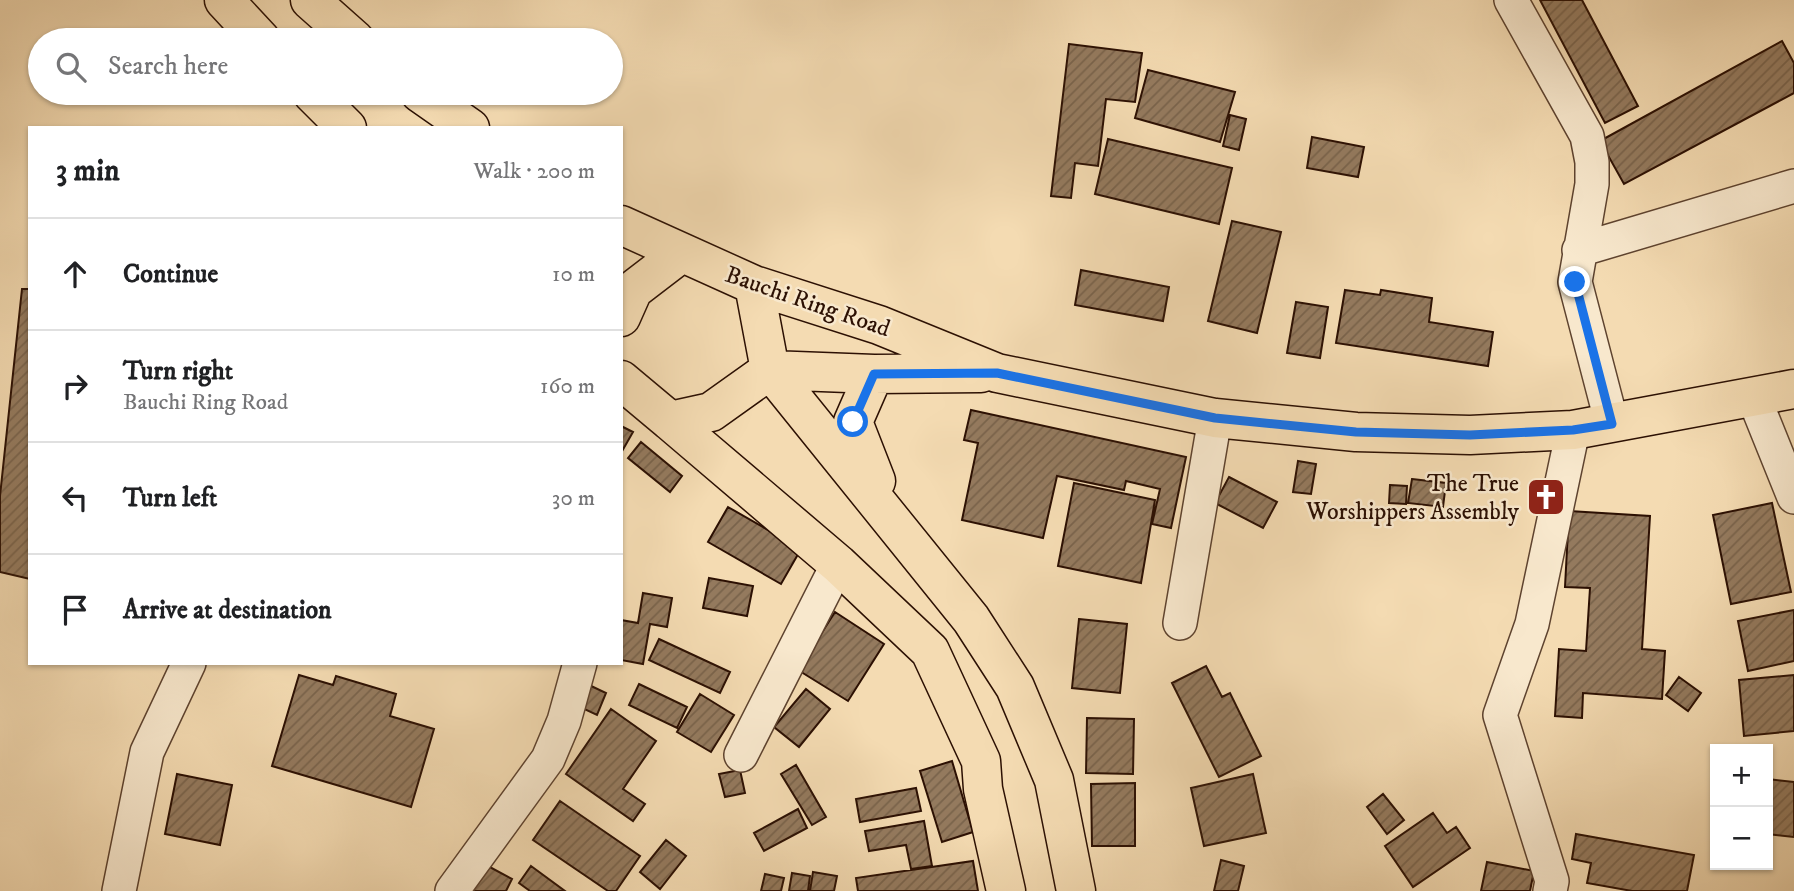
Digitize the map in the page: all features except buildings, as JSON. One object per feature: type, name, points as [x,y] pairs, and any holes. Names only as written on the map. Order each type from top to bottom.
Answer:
[{"type":"main road","points":[[223,0],[250,28]]},
{"type":"main road","points":[[310,0],[342,28]]},
{"type":"main road","points":[[324,105],[344,126]]},
{"type":"main road","points":[[437,105],[467,126]]},
{"type":"main road","name":"Bauchi Ring Road","points":[[623,226],[680,254],[754,285],[879,325],[997,373],[1215,418],[1356,432],[1470,435],[1573,430],[1794,389]]},
{"type":"main road","points":[[623,312],[633,290],[680,254]]},
{"type":"main road","points":[[754,285],[770,370],[971,619],[1015,687],[1054,780],[1076,891]]},
{"type":"main road","points":[[670,422],[711,412],[770,370]]},
{"type":"main road","name":"Bauchi Ring Road","points":[[770,370],[874,374],[997,373]]},
{"type":"main road","points":[[874,374],[853,422],[866,460],[901,530]]},
{"type":"main road","points":[[623,378],[670,422],[838,564],[930,651],[981,761],[983,789],[1006,891]]},
{"type":"street","points":[[1511,0],[1587,136],[1592,162],[1592,184],[1575,282],[1612,424]]},
{"type":"street","points":[[1579,250],[1794,186]]},
{"type":"street","points":[[1754,398],[1794,497]]},
{"type":"street","points":[[1180,623],[1215,418]]},
{"type":"street","points":[[1550,891],[1552,881],[1549,869],[1500,715],[1532,624],[1573,430]]},
{"type":"street","points":[[741,755],[838,564]]},
{"type":"street","points":[[119,891],[147,752],[188,665]]},
{"type":"street","points":[[452,891],[548,759],[564,721],[579,665]]},
{"type":"place","name":"The True Worshippers Assembly","points":[[1546,497]]},
{"type":"route","points":[[853,422],[874,374],[997,373],[1215,418],[1356,432],[1470,435],[1573,430],[1612,424],[1575,282]]}]
